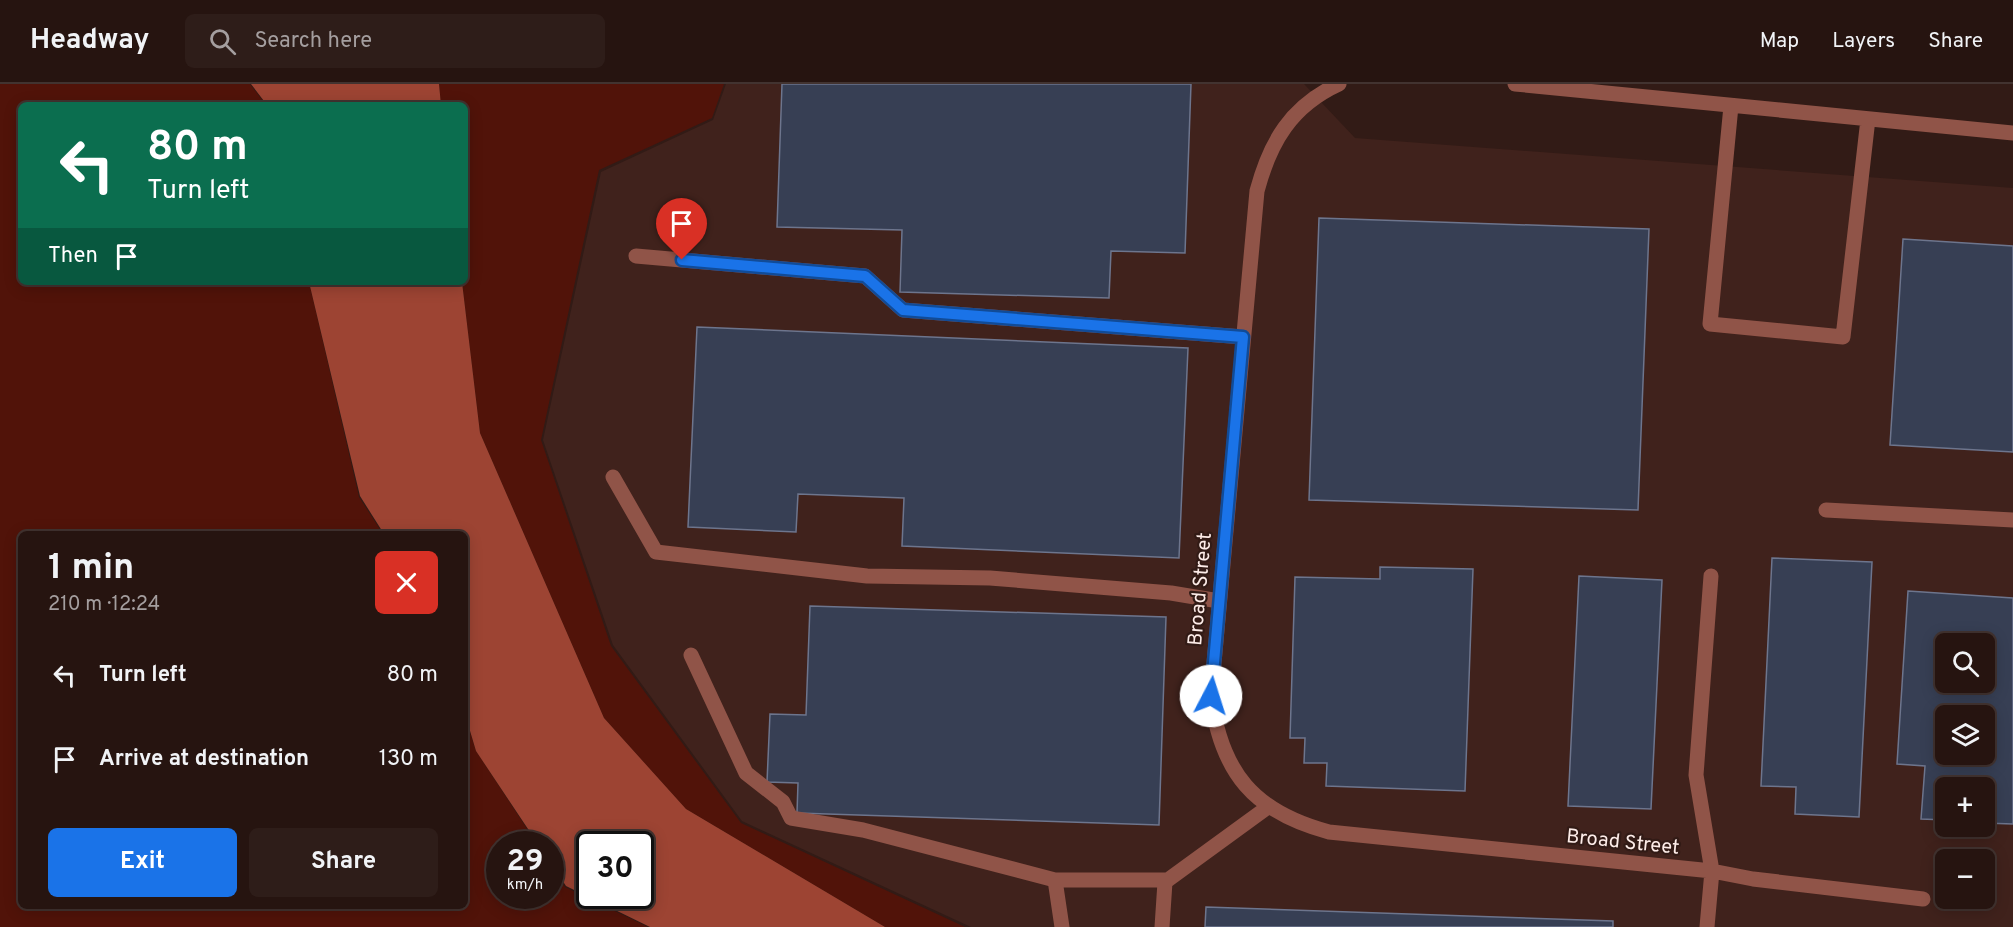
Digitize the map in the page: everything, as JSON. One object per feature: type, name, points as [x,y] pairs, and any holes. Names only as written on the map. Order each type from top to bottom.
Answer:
[{"type":"street","name":"Broad Street","points":[[1339,84],[1324,91],[1300,110],[1280,132],[1265,160],[1257,191],[1211,696],[1215,728],[1227,760],[1246,787],[1268,807],[1298,824],[1329,832],[1712,871],[1753,879],[1923,899]]},
{"type":"street","points":[[1515,84],[2013,133]]},
{"type":"street","points":[[1731,106],[1710,324],[1732,327],[1843,336],[1868,119]]},
{"type":"street","points":[[636,256],[865,276],[903,310],[1243,337]]},
{"type":"street","points":[[613,477],[656,552],[867,576],[990,578],[1171,593],[1219,601]]},
{"type":"street","points":[[1826,510],[2013,520]]},
{"type":"street","points":[[1707,927],[1712,871],[1696,775],[1711,576]]},
{"type":"street","points":[[691,655],[746,773],[783,802],[791,818],[863,831],[1055,880],[1168,880]]},
{"type":"street","points":[[1162,927],[1165,882],[1268,807]]},
{"type":"street","points":[[1055,880],[1062,927]]},
{"type":"shaded area","points":[[0,84],[250,84],[264,102],[18,102],[18,285],[310,285],[359,497],[381,531],[18,531],[18,909],[468,909],[468,726],[476,751],[528,831],[486,831],[486,909],[564,909],[564,885],[576,892],[576,909],[611,909],[648,927],[0,927]]},
{"type":"shaded area","points":[[251,84],[439,84],[441,102],[265,102]]},
{"type":"shaded area","points":[[439,84],[724,84],[712,118],[599,170],[541,440],[611,646],[741,823],[965,927],[885,927],[686,809],[604,718],[480,433],[462,285],[468,285],[468,102],[441,102]]},
{"type":"shaded area","points":[[726,84],[1304,84],[1355,138],[2013,188],[2013,927],[971,927],[742,821],[613,645],[543,440],[601,172],[713,120]]},
{"type":"shaded area","points":[[310,285],[462,285],[480,433],[604,718],[686,809],[885,927],[650,927],[613,909],[654,909],[654,831],[576,831],[576,891],[566,886],[564,883],[564,831],[529,831],[476,751],[468,724],[468,531],[382,531],[360,496]]},
{"type":"building","points":[[782,84],[1191,84],[1185,253],[1111,251],[1109,298],[900,292],[902,230],[777,227]]},
{"type":"building","points":[[1319,218],[1649,229],[1638,510],[1309,500]]},
{"type":"building","points":[[1903,239],[2013,246],[2013,452],[1890,445]]},
{"type":"building","points":[[697,327],[1188,348],[1179,558],[902,546],[904,498],[798,494],[796,532],[688,527]]},
{"type":"building","points":[[1772,558],[1872,562],[1859,817],[1795,814],[1796,787],[1761,786]]},
{"type":"building","points":[[1380,567],[1473,569],[1465,791],[1326,786],[1327,763],[1304,763],[1305,738],[1290,738],[1295,577],[1380,579]]},
{"type":"building","points":[[1579,576],[1662,580],[1651,809],[1568,806]]},
{"type":"building","points":[[1908,591],[2013,598],[2013,824],[1995,823],[1995,777],[1935,777],[1935,820],[1921,819],[1925,766],[1897,764]]},
{"type":"building","points":[[810,606],[1166,617],[1159,825],[797,813],[798,783],[767,782],[770,714],[806,715]]},
{"type":"building","points":[[1206,907],[1613,921],[1613,927],[1205,927]]},
{"type":"route","points":[[682,260],[865,276],[903,310],[1243,337],[1211,696]]}]
